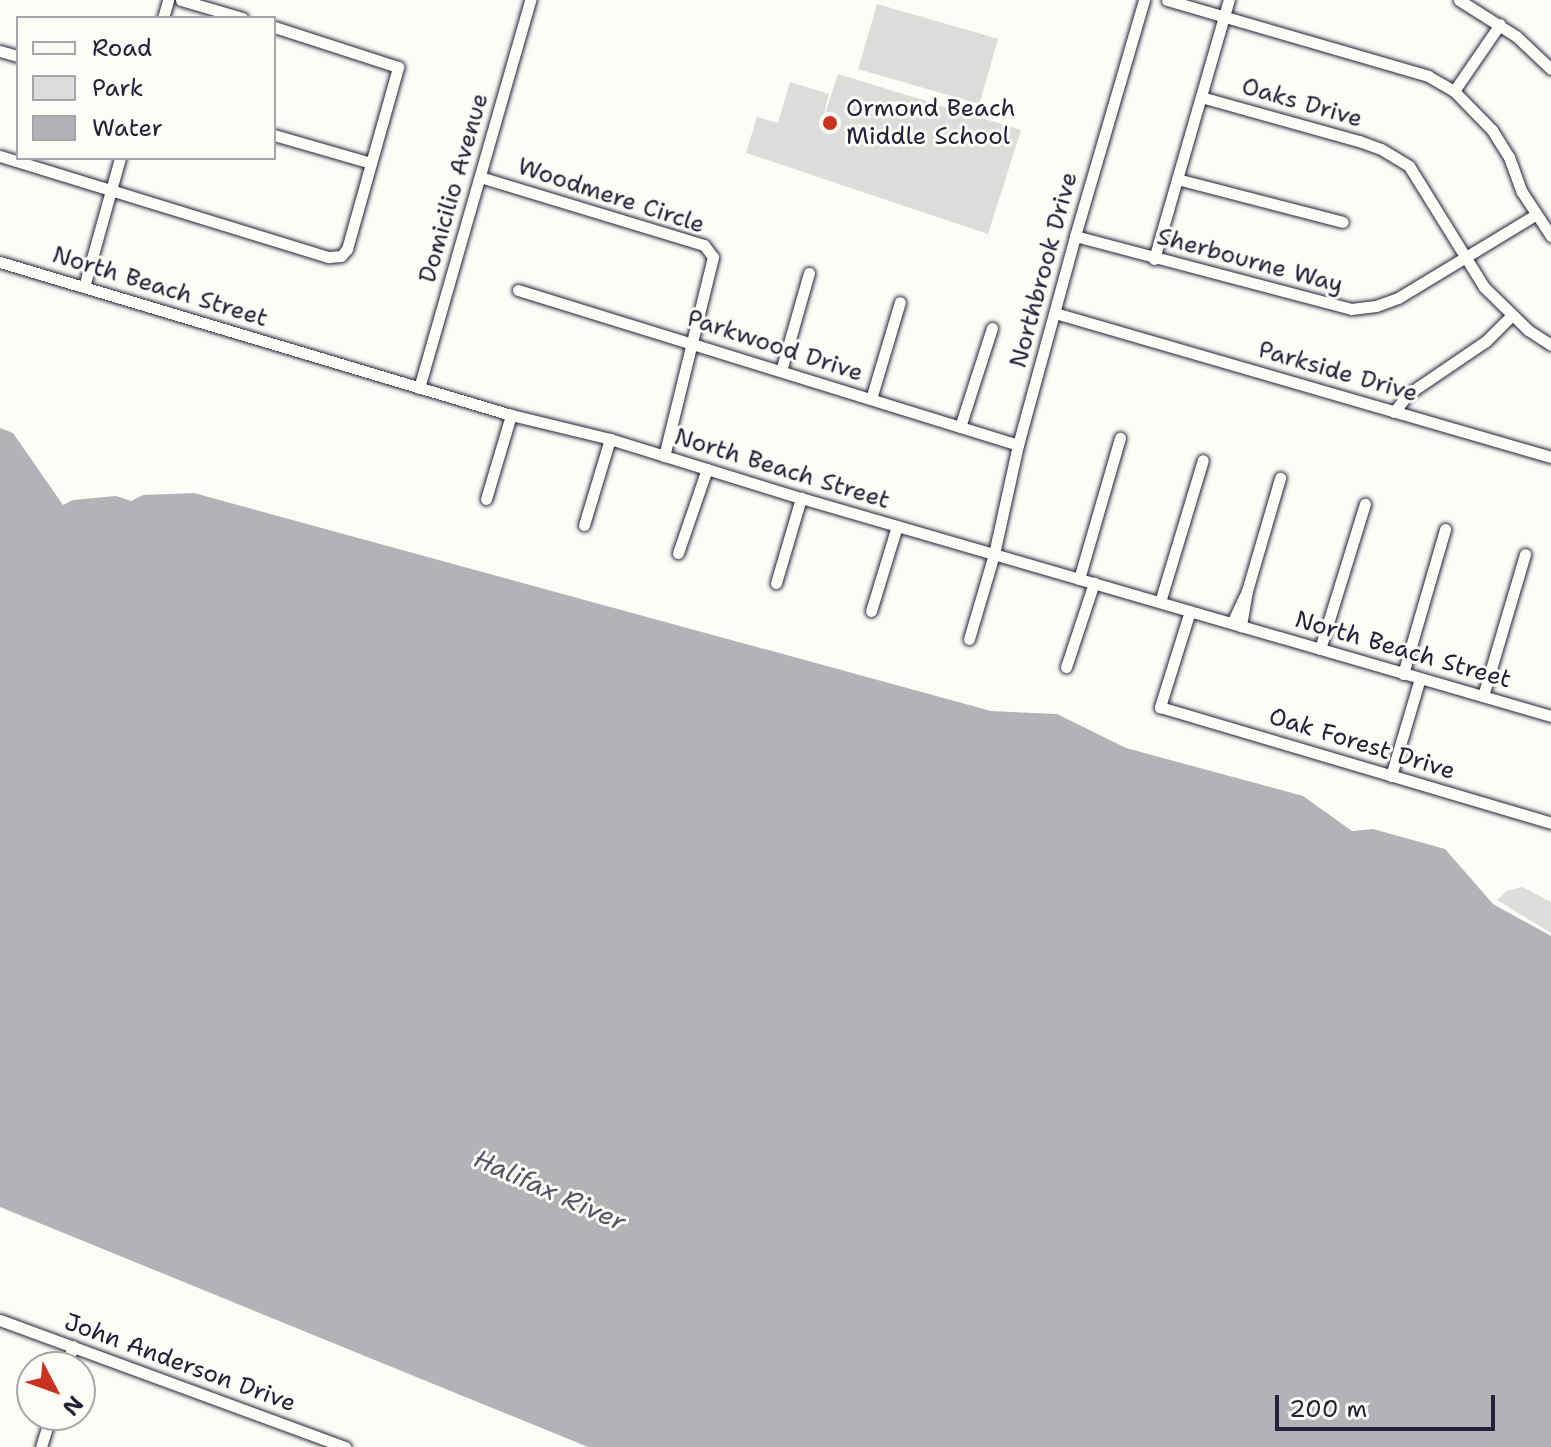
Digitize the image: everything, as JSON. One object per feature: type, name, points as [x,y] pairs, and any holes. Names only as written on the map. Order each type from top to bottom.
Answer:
[{"type":"street","points":[[181,0],[235,16]]},
{"type":"street","name":"Domicilio Avenue","points":[[419,388],[529,0]]},
{"type":"street","name":"Northbrook Drive","points":[[969,639],[994,554],[1018,445],[1075,236],[1144,0]]},
{"type":"street","points":[[1167,0],[1407,67],[1454,91],[1492,130],[1535,215],[1551,236]]},
{"type":"street","points":[[1154,259],[1229,0]]},
{"type":"street","points":[[1459,0],[1500,24],[1551,69]]},
{"type":"street","points":[[1454,91],[1500,24]]},
{"type":"street","points":[[0,156],[329,257],[341,256],[347,249],[398,67],[276,28]]},
{"type":"street","name":"Oaks Drive","points":[[1201,97],[1390,153],[1409,166],[1422,183],[1464,259]]},
{"type":"street","points":[[276,136],[371,163]]},
{"type":"street","points":[[84,287],[119,160]]},
{"type":"street","name":"Woodmere Circle","points":[[480,177],[704,245],[714,261],[664,456]]},
{"type":"street","points":[[1177,179],[1343,222]]},
{"type":"street","name":"Sherbourne Way","points":[[1075,236],[1351,309],[1376,306],[1398,298],[1535,215]]},
{"type":"street","points":[[1464,259],[1484,287],[1512,315],[1551,345]]},
{"type":"street","name":"North Beach Street","points":[[0,262],[511,415],[610,439],[801,498],[1551,716]]},
{"type":"street","points":[[781,371],[809,273]]},
{"type":"street","name":"Parkwood Drive","points":[[518,290],[1018,445]]},
{"type":"street","points":[[871,399],[900,302]]},
{"type":"street","name":"Parkside Drive","points":[[1055,313],[1551,457]]},
{"type":"street","points":[[1394,412],[1408,394],[1486,341],[1512,315]]},
{"type":"street","points":[[960,427],[992,328]]},
{"type":"street","points":[[486,499],[511,415]]},
{"type":"street","points":[[1079,579],[1120,438]]},
{"type":"street","points":[[584,525],[610,439]]},
{"type":"street","points":[[1160,602],[1203,460]]},
{"type":"street","points":[[678,553],[707,469]]},
{"type":"street","points":[[1236,625],[1280,478]]},
{"type":"street","points":[[776,583],[801,498]]},
{"type":"street","points":[[1320,649],[1365,504]]},
{"type":"street","points":[[871,611],[897,526]]},
{"type":"street","points":[[1403,674],[1445,529]]},
{"type":"street","points":[[1483,696],[1525,554]]},
{"type":"street","points":[[1066,667],[1094,583]]},
{"type":"street","name":"Oak Forest Drive","points":[[1190,611],[1160,707],[1551,823]]},
{"type":"street","points":[[1391,776],[1420,678]]},
{"type":"street","name":"John Anderson Drive","points":[[0,1320],[329,1444],[345,1447]]},
{"type":"street","points":[[71,1351],[73,1346]]},
{"type":"green space","points":[[877,4],[998,39],[979,104],[858,69]]},
{"type":"green space","points":[[838,74],[1021,130],[988,234],[746,153],[757,117],[778,123],[790,82],[829,94],[821,126]]},
{"type":"green space","points":[[1522,887],[1551,902],[1551,933],[1497,900],[1507,891]]},
{"type":"water","name":"Halifax River","points":[[0,428],[13,433],[63,505],[73,500],[116,496],[131,501],[143,495],[194,493],[991,711],[1057,714],[1126,748],[1303,796],[1352,831],[1373,829],[1445,849],[1493,904],[1551,936],[1551,1447],[588,1447],[0,1207]]},
{"type":"place","name":"Ormond Beach Middle School","points":[[830,123]]}]
